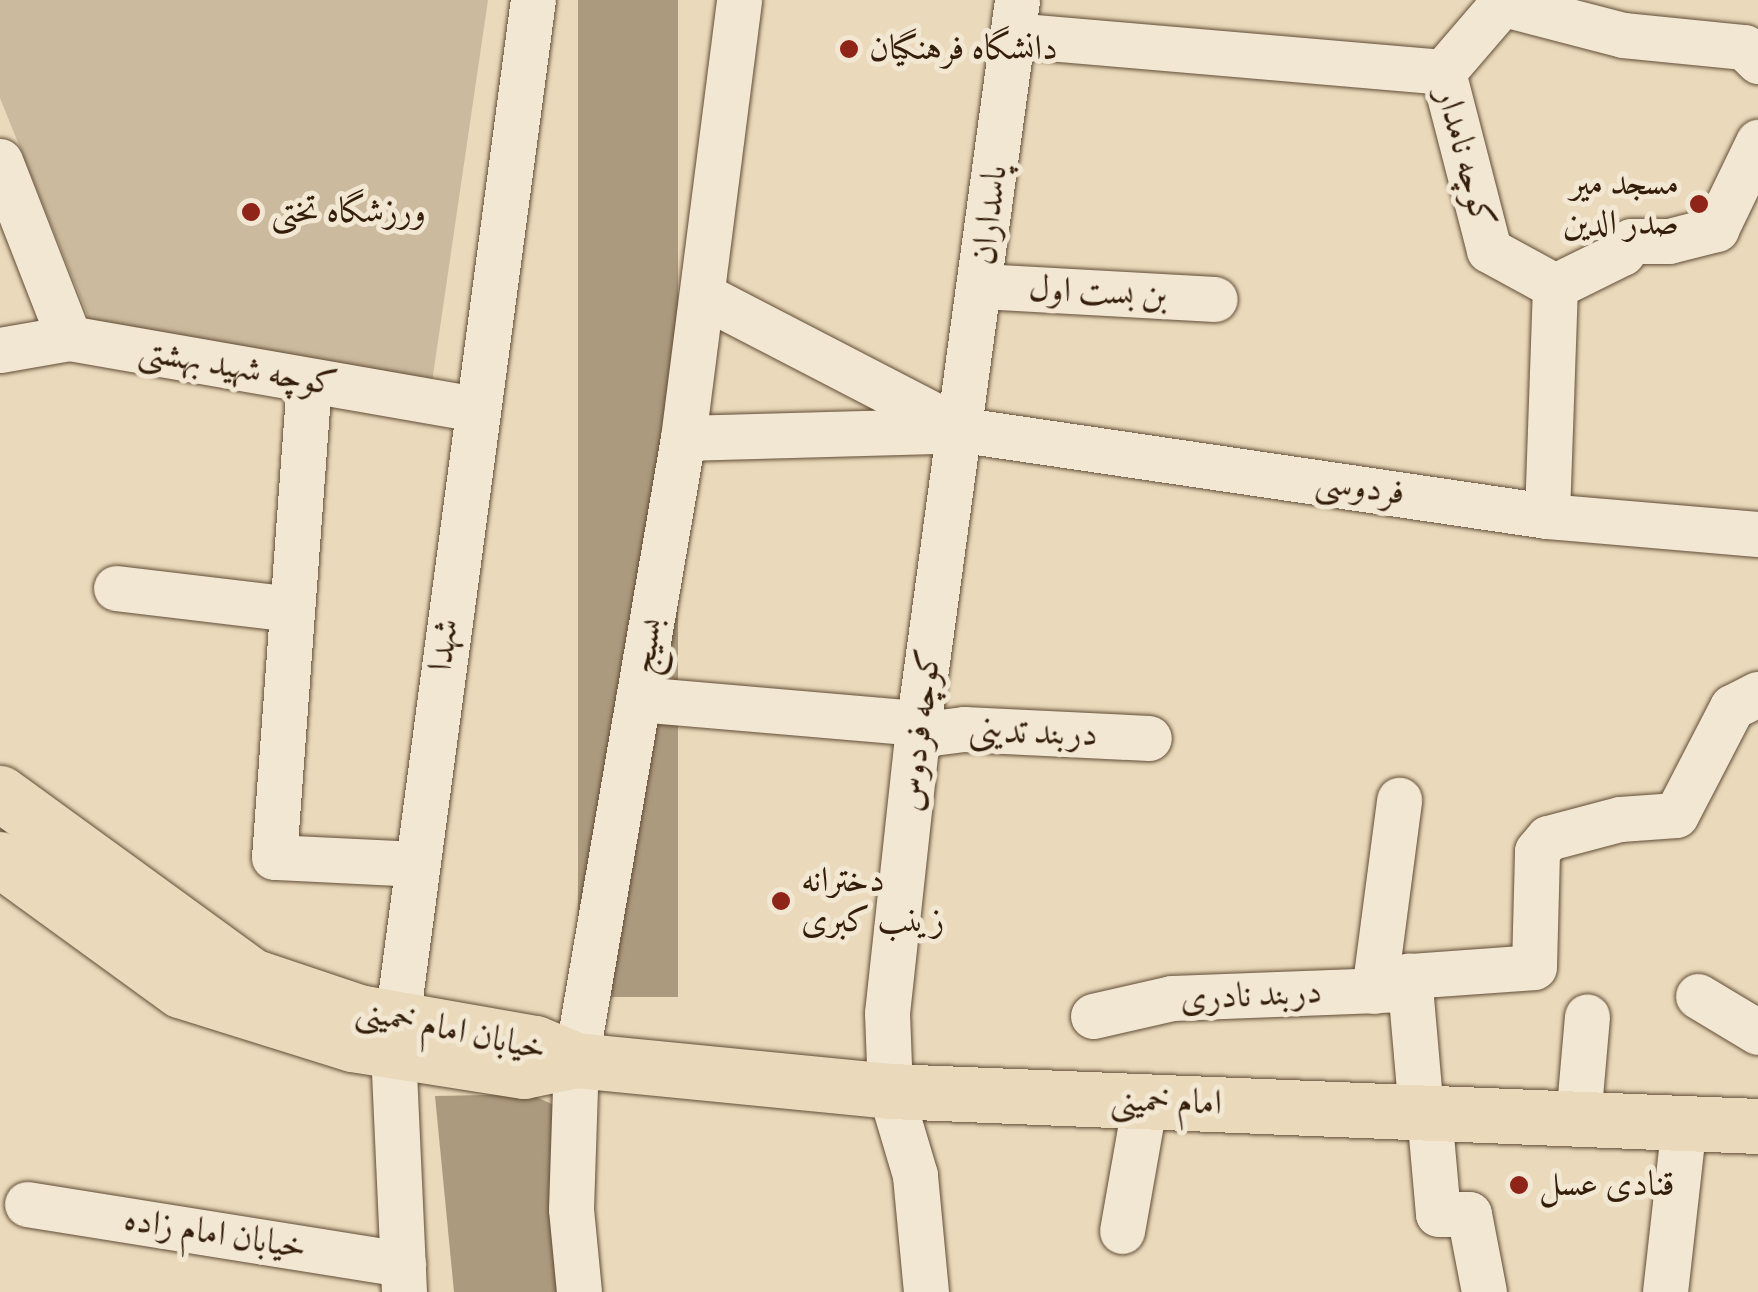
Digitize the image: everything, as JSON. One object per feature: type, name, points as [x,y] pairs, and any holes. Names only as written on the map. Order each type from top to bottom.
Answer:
[{"type":"main road","name":"خیابان امام خمینی","points":[[0,793],[252,976],[359,1012],[395,1033],[524,1070],[576,1060]]},
{"type":"main road","name":"خیابان امام خمینی","points":[[0,859],[180,990],[352,1044],[395,1033]]},
{"type":"main road","name":"امام خمینی","points":[[576,1060],[890,1091],[1758,1126]]},
{"type":"street","name":"شهدا","points":[[404,1278],[395,1033],[533,0]]},
{"type":"street","name":"بسیج","points":[[580,1292],[571,1209],[576,1060],[683,438],[739,0]]},
{"type":"street","points":[[1444,72],[1504,2],[1623,36],[1744,47],[1758,61]]},
{"type":"street","name":"کوچه نامدار","points":[[1015,18],[1444,72],[1489,250],[1555,286]]},
{"type":"street","name":"پاسداران","points":[[963,430],[1015,18]]},
{"type":"street","points":[[1547,516],[1555,286],[1622,253],[1632,240],[1669,240],[1716,229],[1758,142]]},
{"type":"street","points":[[0,160],[70,338]]},
{"type":"street","name":"بن بست اول","points":[[981,286],[1215,299]]},
{"type":"street","points":[[702,295],[963,430]]},
{"type":"street","name":"کوچه شهید بهشتی","points":[[0,350],[70,338],[476,410]]},
{"type":"street","points":[[309,381],[274,858],[416,864]]},
{"type":"street","points":[[683,438],[963,430]]},
{"type":"street","name":"فردوسی","points":[[963,430],[1547,516],[1758,534]]},
{"type":"street","name":"کوچه فردوس","points":[[926,1292],[915,1175],[890,1091],[887,1013],[918,729],[963,430]]},
{"type":"street","points":[[116,588],[292,609]]},
{"type":"street","points":[[1392,990],[1409,976],[1534,967],[1538,850],[1548,838],[1620,819],[1676,815],[1732,707],[1758,694]]},
{"type":"street","name":"دربند تدینی","points":[[638,698],[918,729],[1149,738]]},
{"type":"street","points":[[1400,800],[1392,990],[1425,1112],[1438,1214],[1470,1214],[1484,1292]]},
{"type":"street","name":"دربند نادری","points":[[1093,1016],[1172,998],[1392,990]]},
{"type":"street","points":[[1698,996],[1758,1032]]},
{"type":"street","points":[[1578,1119],[1587,1016]]},
{"type":"street","points":[[1122,1232],[1145,1101]]},
{"type":"street","points":[[1665,1292],[1684,1123]]},
{"type":"street","name":"خیابان امام زاده","points":[[27,1204],[404,1278]]},
{"type":"shaded area","name":"ورزشگاه تختی","points":[[0,0],[488,0],[431,389],[92,326],[0,98]]},
{"type":"shaded area","points":[[578,0],[678,0],[678,997],[578,997]]},
{"type":"shaded area","points":[[530,1094],[565,1110],[574,1292],[454,1292],[435,1096]]},
{"type":"place","name":"دانشگاه فرهنگیان","points":[[849,49]]},
{"type":"place","name":"مسجد میر صدر الدین","points":[[1699,204]]},
{"type":"place","name":"ورزشگاه تختی","points":[[251,212]]},
{"type":"place","name":"دخترانه زینب کبری","points":[[781,901]]},
{"type":"place","name":"قنادی عسل","points":[[1519,1185]]}]
